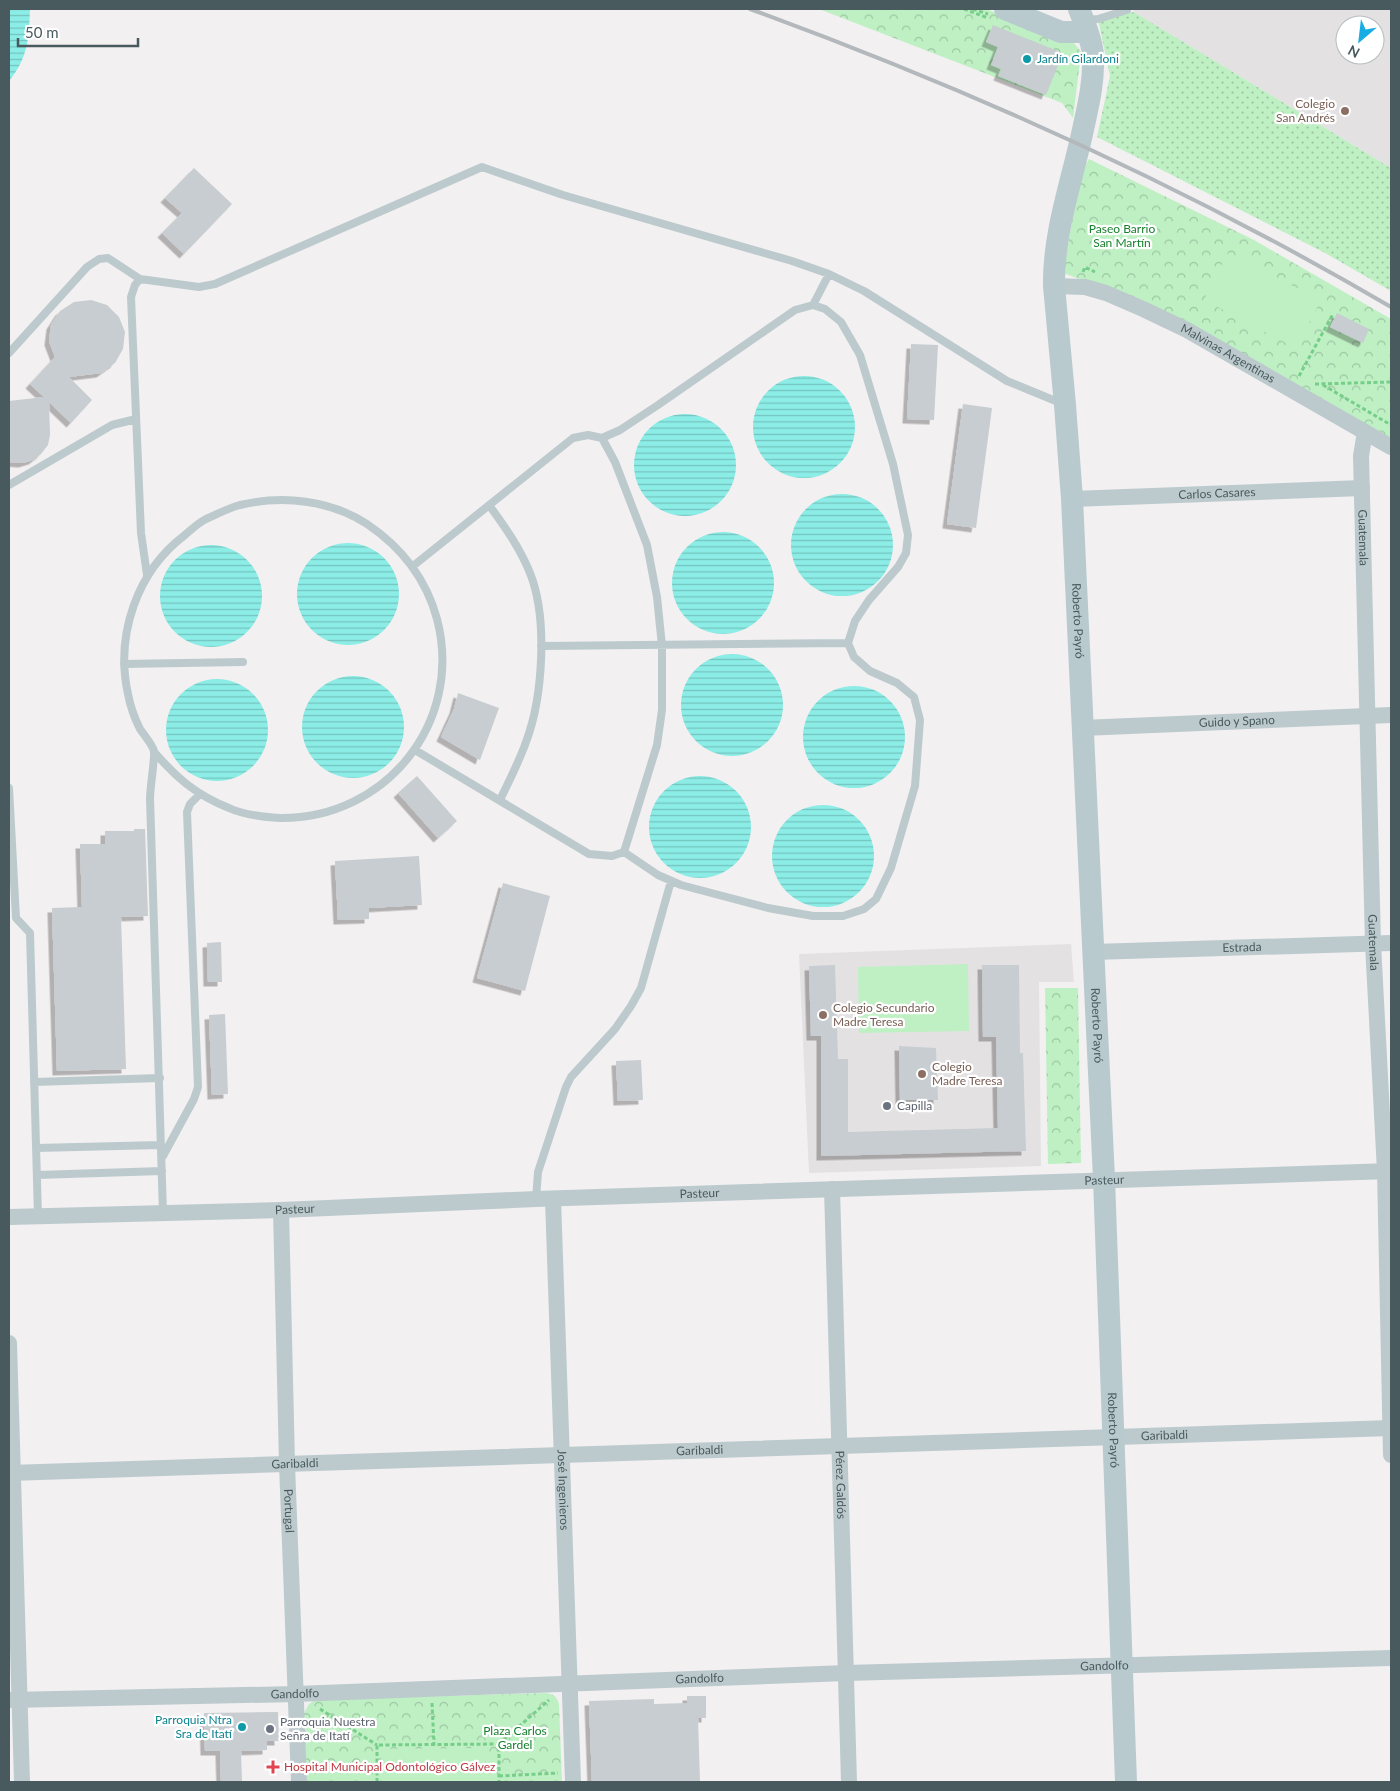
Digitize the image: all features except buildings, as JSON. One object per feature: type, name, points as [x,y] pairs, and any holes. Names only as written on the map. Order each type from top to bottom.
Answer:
[{"type":"street","points":[[1004,9],[1061,32],[1083,20]]},
{"type":"street","name":"Roberto Payró","points":[[1083,20],[1093,54],[1093,82],[1066,200],[1054,278],[1072,499],[1104,1180],[1126,1782]]},
{"type":"street","name":"Malvinas Argentinas","points":[[1054,278],[1106,293],[1187,330],[1391,447]]},
{"type":"street","name":"Guatemala","points":[[1365,432],[1361,456],[1373,944],[1386,1093],[1391,1455]]},
{"type":"street","name":"Carlos Casares","points":[[1072,499],[1362,488]]},
{"type":"street","name":"Guido y Spano","points":[[1082,728],[1391,715]]},
{"type":"street","name":"Estrada","points":[[1093,952],[1391,943]]},
{"type":"street","name":"Pasteur","points":[[9,1217],[281,1210],[536,1199],[1388,1171]]},
{"type":"street","name":"Pérez Galdós","points":[[832,1189],[849,1782]]},
{"type":"street","name":"José Ingenieros","points":[[553,1199],[573,1777]]},
{"type":"street","name":"Portugal","points":[[281,1210],[299,1782]]},
{"type":"street","points":[[9,1343],[14,1700],[22,1782]]},
{"type":"street","name":"Garibaldi","points":[[11,1473],[1391,1428]]},
{"type":"street","name":"Gandolfo","points":[[14,1700],[296,1694],[570,1682],[1391,1658]]},
{"type":"lane","points":[[1083,20],[1098,19],[1127,10]]},
{"type":"lane","points":[[9,353],[87,267],[99,259],[108,258],[140,280],[199,287],[214,284],[482,167],[562,195],[792,261],[829,274],[864,291],[1007,381],[1065,405]]},
{"type":"lane","points":[[813,305],[829,274]]},
{"type":"lane","points":[[140,280],[135,285],[131,297],[141,533],[148,575]]},
{"type":"lane","points":[[413,566],[573,438],[588,435],[602,438],[620,430],[658,406],[795,310],[813,305],[825,309],[841,322],[860,355],[893,464],[908,535],[906,553],[898,568],[869,600],[855,621],[848,643],[854,657],[870,671],[897,683],[914,697],[920,720],[915,786],[891,868],[876,898],[864,909],[843,916],[813,916],[768,908],[681,885],[658,875],[624,852]]},
{"type":"lane","points":[[9,485],[112,425],[136,419]]},
{"type":"lane","points":[[602,438],[615,462],[647,545],[662,646],[662,710],[657,745],[624,852]]},
{"type":"lane","points":[[278,500],[317,503],[354,516],[386,537],[413,566],[432,600],[442,638],[442,677],[433,715],[415,750],[393,776],[365,797],[334,811],[299,818],[265,817],[231,810],[200,794],[175,775],[154,752],[138,725],[128,695],[124,664],[126,633],[134,603],[148,575],[172,544],[203,521],[239,506],[278,500]]},
{"type":"lane","points":[[489,505],[508,532],[531,574],[538,603],[541,646],[538,700],[527,740],[500,800]]},
{"type":"lane","points":[[541,646],[848,643]]},
{"type":"lane","points":[[124,664],[243,662]]},
{"type":"lane","points":[[415,750],[588,854],[612,856],[624,852]]},
{"type":"lane","points":[[154,752],[150,798],[163,1213]]},
{"type":"lane","points":[[9,788],[16,918],[30,933],[38,1216]]},
{"type":"lane","points":[[162,1158],[194,1099],[198,1087],[187,812],[190,804],[200,794]]},
{"type":"lane","points":[[536,1199],[538,1172],[566,1087],[571,1077],[615,1029],[641,988],[671,881]]},
{"type":"lane","points":[[34,1082],[160,1078]]},
{"type":"lane","points":[[36,1148],[161,1145]]},
{"type":"lane","points":[[37,1175],[162,1171]]},
{"type":"path","points":[[1300,376],[1333,314]]},
{"type":"path","points":[[1323,385],[1391,425]]},
{"type":"path","points":[[296,1694],[377,1746],[499,1744],[570,1682]]},
{"type":"path","points":[[432,1688],[434,1745]]},
{"type":"path","points":[[499,1744],[499,1782]]},
{"type":"path","points":[[377,1746],[377,1782]]},
{"type":"path","points":[[499,1776],[573,1777]]},
{"type":"shaded area","name":"Colegio San Andrés","points":[[1133,9],[1391,9],[1391,168],[1134,12]]},
{"type":"shaded area","name":"Colegio Madre Teresa","points":[[1071,944],[1074,982],[1039,982],[1041,1166],[809,1173],[799,954]]},
{"type":"green space","points":[[819,9],[986,9],[1073,42],[1083,54],[1080,62],[1073,118],[1062,103]]},
{"type":"green space","points":[[1134,12],[1391,168],[1391,291],[1325,253],[1097,137],[1110,76],[1098,19]]},
{"type":"green space","name":"Paseo Barrio San Martín","points":[[1089,159],[1254,240],[1391,319],[1391,441],[1110,290],[1063,273],[1080,175]]},
{"type":"green space","points":[[1228,253],[1321,300],[1296,348],[1204,300]]},
{"type":"green space","points":[[968,964],[969,1031],[859,1033],[858,967]]},
{"type":"green space","points":[[1045,988],[1078,988],[1081,1163],[1048,1164]]},
{"type":"green space","name":"Plaza Carlos Gardel","points":[[546,1693],[555,1696],[559,1704],[562,1782],[305,1782],[303,1715],[309,1704],[315,1700]]},
{"type":"green space","points":[[485,1748],[486,1782],[382,1782],[381,1749]]},
{"type":"water","points":[[9,9],[30,9],[29,29],[24,56],[9,81]]},
{"type":"water","points":[[804,376],[824,380],[840,391],[851,407],[855,427],[851,447],[840,463],[824,474],[804,478],[784,474],[768,463],[757,447],[753,427],[757,407],[768,391],[784,380]]},
{"type":"water","points":[[685,414],[705,418],[721,429],[732,445],[736,465],[732,485],[721,501],[705,512],[685,516],[665,512],[649,501],[638,485],[634,465],[638,445],[649,429],[665,418]]},
{"type":"water","points":[[842,494],[862,498],[878,509],[889,525],[893,545],[889,565],[878,581],[862,592],[842,596],[822,592],[806,581],[795,565],[791,545],[795,525],[806,509],[822,498]]},
{"type":"water","points":[[723,532],[743,536],[759,547],[770,563],[774,583],[770,603],[759,619],[743,630],[723,634],[703,630],[687,619],[676,603],[672,583],[676,563],[687,547],[703,536]]},
{"type":"water","points":[[348,543],[368,547],[384,558],[395,574],[399,594],[395,614],[384,630],[368,641],[348,645],[328,641],[312,630],[301,614],[297,594],[301,574],[312,558],[328,547]]},
{"type":"water","points":[[211,545],[231,549],[247,560],[258,576],[262,596],[258,616],[247,632],[231,643],[211,647],[191,643],[175,632],[164,616],[160,596],[164,576],[175,560],[191,549]]},
{"type":"water","points":[[732,654],[752,658],[768,669],[779,685],[783,705],[779,725],[768,741],[752,752],[732,756],[712,752],[696,741],[685,725],[681,705],[685,685],[696,669],[712,658]]},
{"type":"water","points":[[353,676],[373,680],[389,691],[400,707],[404,727],[400,747],[389,763],[373,774],[353,778],[333,774],[317,763],[306,747],[302,727],[306,707],[317,691],[333,680]]},
{"type":"water","points":[[217,679],[237,683],[253,694],[264,710],[268,730],[264,750],[253,766],[237,777],[217,781],[197,777],[181,766],[170,750],[166,730],[170,710],[181,694],[197,683]]},
{"type":"water","points":[[854,686],[874,690],[890,701],[901,717],[905,737],[901,757],[890,773],[874,784],[854,788],[834,784],[818,773],[807,757],[803,737],[807,717],[818,701],[834,690]]},
{"type":"water","points":[[700,776],[720,780],[736,791],[747,807],[751,827],[747,847],[736,863],[720,874],[700,878],[680,874],[664,863],[653,847],[649,827],[653,807],[664,791],[680,780]]},
{"type":"water","points":[[823,805],[843,809],[859,820],[870,836],[874,856],[870,876],[859,892],[843,903],[823,907],[803,903],[787,892],[776,876],[772,856],[776,836],[787,820],[803,809]]},
{"type":"railway","points":[[750,9],[915,73],[1078,144],[1236,222],[1314,263],[1391,307]]},
{"type":"place","name":"Jardín Gilardoni","points":[[1027,59]]},
{"type":"place","name":"Colegio San Andrés","points":[[1345,111]]},
{"type":"place","name":"Colegio Secundario Madre Teresa","points":[[823,1015]]},
{"type":"place","name":"Colegio Madre Teresa","points":[[922,1074]]},
{"type":"place","name":"Capilla","points":[[887,1106]]},
{"type":"place","name":"Parroquia Ntra Sra de Itatí","points":[[242,1727]]},
{"type":"place","name":"Parroquia Nuestra Señra de Itatí","points":[[270,1729]]},
{"type":"place","name":"Hospital Municipal Odontológico Gálvez","points":[[273,1767]]}]
